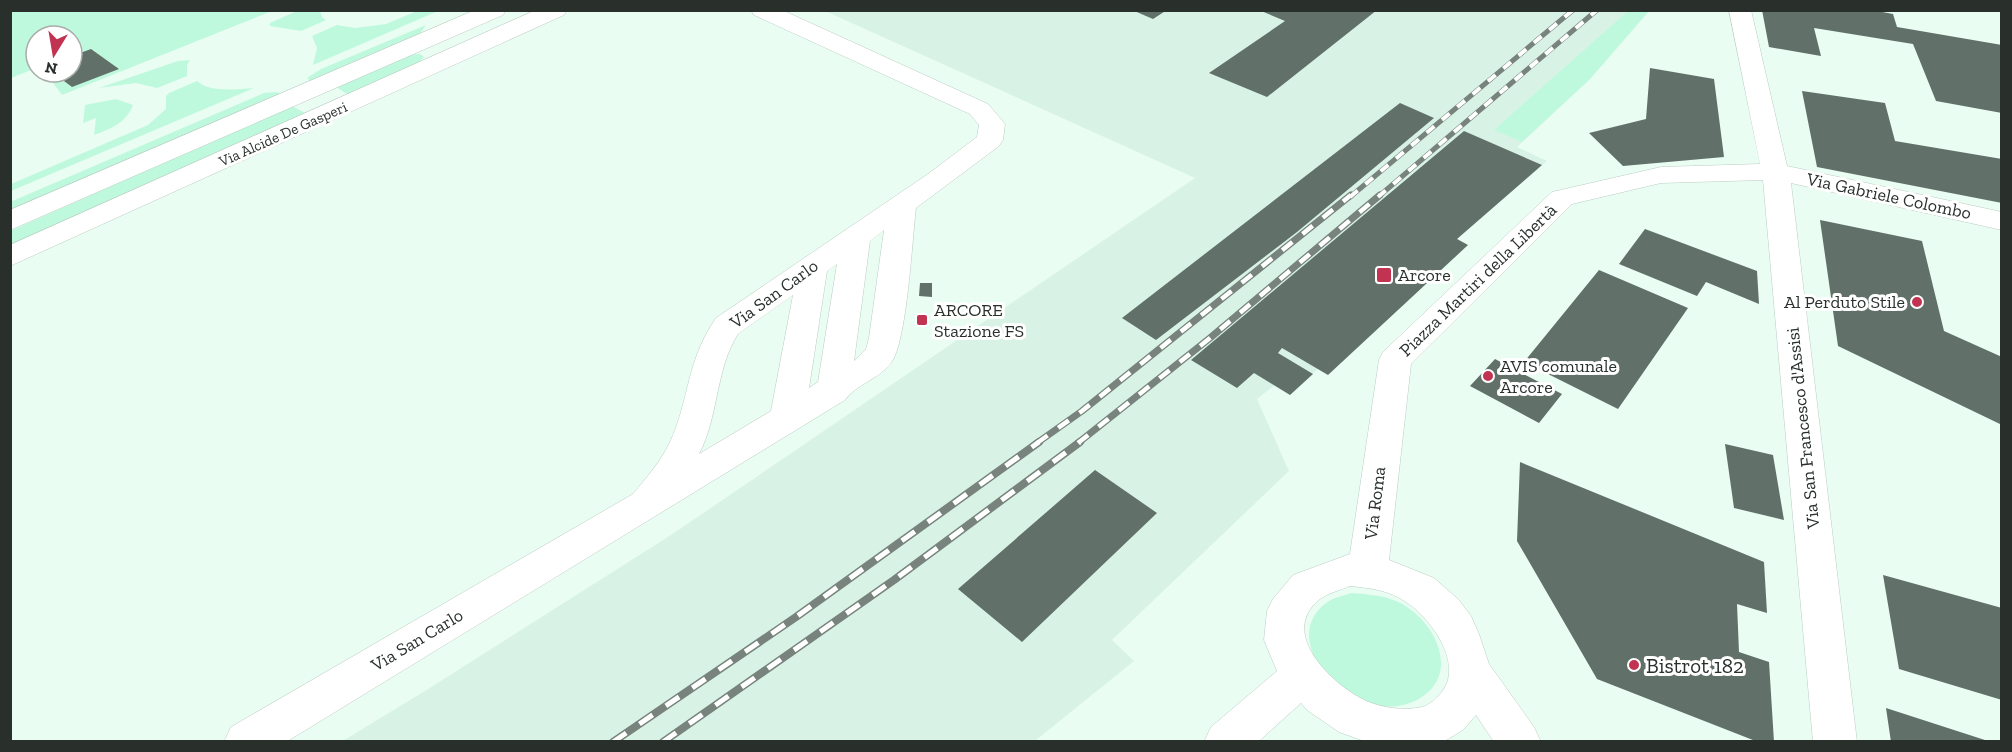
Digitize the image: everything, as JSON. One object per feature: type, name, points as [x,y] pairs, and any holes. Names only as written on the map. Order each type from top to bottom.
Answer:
[{"type":"street","name":"Via Alcide De Gasperi","points":[[10,221],[495,10]]},
{"type":"street","name":"Via Alcide De Gasperi","points":[[10,257],[556,10]]},
{"type":"street","name":"Via San Carlo","points":[[246,741],[646,504],[659,490],[684,451],[711,351],[727,326],[902,205],[985,145],[993,135],[990,119],[972,106],[762,10]]},
{"type":"street","name":"Via San Francesco d'Assisi","points":[[1740,10],[1776,172],[1836,741]]},
{"type":"street","name":"Via Gabriele Colombo","points":[[1776,172],[2001,221]]},
{"type":"street","name":"Piazza Martiri della Libertà","points":[[1383,434],[1395,360],[1562,198],[1661,175],[1776,172]]},
{"type":"street","points":[[646,504],[870,366],[881,353],[894,281],[902,205]]},
{"type":"street","points":[[832,391],[856,236]]},
{"type":"street","points":[[787,416],[813,266]]},
{"type":"street","name":"Via Roma","points":[[1371,572],[1369,553],[1383,434]]},
{"type":"street","points":[[1348,570],[1371,572],[1401,580],[1429,596],[1450,617],[1466,644],[1470,671],[1467,691],[1457,708],[1441,722],[1402,737],[1348,721],[1320,703],[1299,679],[1286,653],[1284,627],[1290,604],[1306,586],[1328,575],[1348,570]]},
{"type":"street","points":[[1470,671],[1519,741]]},
{"type":"street","points":[[1226,741],[1299,679]]},
{"type":"shaded area","points":[[825,11],[1649,11],[1590,79],[1517,147],[1547,161],[1457,239],[1468,245],[1328,375],[1318,369],[1290,395],[1275,385],[1257,399],[1289,471],[1112,640],[1134,661],[1035,741],[341,742],[674,533],[1195,178]]},
{"type":"green space","points":[[299,10],[320,11],[326,20],[301,31],[270,26],[270,23]]},
{"type":"green space","points":[[11,11],[272,11],[62,95],[54,84],[84,84],[84,24],[24,24],[24,73],[11,78]]},
{"type":"green space","points":[[417,11],[438,11],[313,65],[317,48],[312,36],[337,25],[355,28],[386,24]]},
{"type":"green space","points":[[1628,11],[1649,11],[1590,79],[1522,142],[1494,130]]},
{"type":"green space","points":[[426,25],[417,38],[312,83],[307,78],[321,69]]},
{"type":"green space","points":[[420,54],[424,57],[418,63],[347,94],[336,87],[408,55]]},
{"type":"green space","points":[[190,60],[187,65],[187,76],[157,88],[136,83],[99,88],[178,61]]},
{"type":"green space","points":[[197,81],[216,89],[254,88],[11,191],[11,184],[148,125],[166,109],[166,96],[169,93]]},
{"type":"green space","points":[[277,92],[281,95],[11,213],[10,202],[264,93]]},
{"type":"green space","points":[[116,99],[133,105],[130,111],[117,124],[94,135],[96,118],[83,123],[85,105]]},
{"type":"green space","points":[[292,106],[305,113],[11,246],[10,231]]},
{"type":"green space","points":[[1351,593],[1368,594],[1396,601],[1410,609],[1432,633],[1441,662],[1439,676],[1431,689],[1417,700],[1393,706],[1369,703],[1346,693],[1328,677],[1315,657],[1309,637],[1313,617],[1329,601]]},
{"type":"building","points":[[1132,10],[1167,10],[1153,19]]},
{"type":"building","points":[[1259,10],[1377,10],[1267,97],[1209,73],[1285,21]]},
{"type":"building","points":[[1762,10],[1872,10],[1893,14],[1897,27],[2002,45],[2002,113],[1936,101],[1913,44],[1814,28],[1821,56],[1769,47]]},
{"type":"building","points":[[91,49],[119,69],[84,82],[84,52]]},
{"type":"building","points":[[1650,68],[1714,79],[1724,157],[1623,166],[1589,133],[1646,119]]},
{"type":"building","points":[[1802,91],[1885,103],[1895,141],[2002,159],[2002,203],[1817,167]]},
{"type":"building","points":[[1400,103],[1434,118],[1297,232],[1156,340],[1122,318]]},
{"type":"building","points":[[1464,131],[1542,165],[1457,239],[1468,245],[1328,375],[1282,348],[1278,353],[1313,374],[1290,395],[1254,373],[1237,388],[1191,360]]},
{"type":"building","points":[[1820,220],[1922,241],[1944,331],[2002,357],[2002,425],[1838,346]]},
{"type":"building","points":[[1645,229],[1757,271],[1759,304],[1706,282],[1697,296],[1619,264]]},
{"type":"building","points":[[1599,270],[1688,308],[1618,409],[1524,362]]},
{"type":"building","points":[[920,283],[932,283],[932,297],[919,296]]},
{"type":"building","points":[[1495,359],[1562,394],[1539,423],[1470,386]]},
{"type":"building","points":[[1725,444],[1773,455],[1784,520],[1734,508]]},
{"type":"building","points":[[1520,462],[1764,562],[1767,613],[1737,604],[1739,652],[1769,662],[1774,742],[1758,742],[1597,679],[1517,541]]},
{"type":"building","points":[[1095,470],[1157,513],[1022,642],[958,589]]},
{"type":"building","points":[[1883,575],[2002,608],[2002,700],[1899,669]]},
{"type":"building","points":[[1886,708],[1988,741],[1988,742],[1891,742]]},
{"type":"railway","points":[[1350,197],[1573,10]]},
{"type":"railway","points":[[1378,197],[1597,10]]},
{"type":"railway","points":[[1037,443],[1082,411],[1351,195]]},
{"type":"railway","points":[[1078,443],[1210,338],[1380,195]]},
{"type":"railway","points":[[613,742],[796,617],[1039,442]]},
{"type":"railway","points":[[663,742],[894,580],[1080,442]]},
{"type":"place","name":"Arcore","points":[[1384,275]]},
{"type":"place","name":"Al Perduto Stile","points":[[1917,302]]},
{"type":"place","name":"ARCORE Stazione FS","points":[[922,320]]},
{"type":"place","name":"AVIS comunale Arcore","points":[[1488,376]]},
{"type":"place","name":"Bistrot 182","points":[[1634,665]]}]
